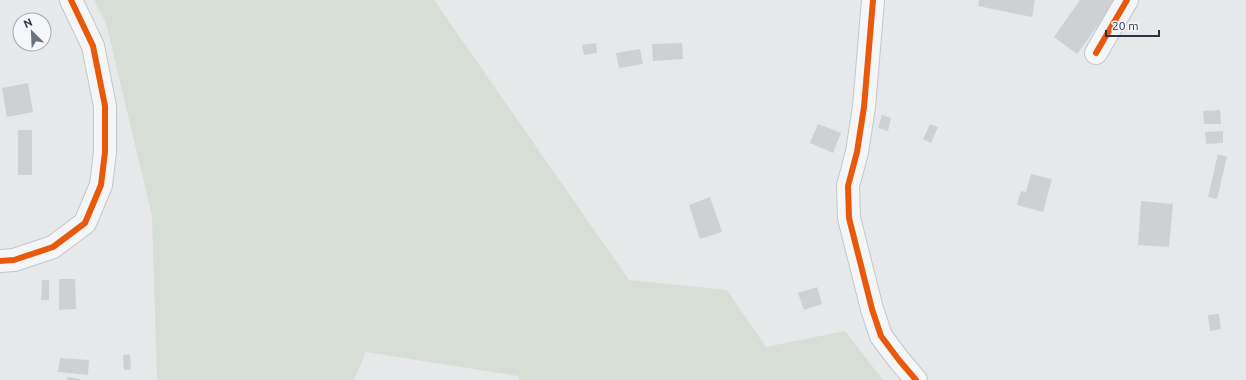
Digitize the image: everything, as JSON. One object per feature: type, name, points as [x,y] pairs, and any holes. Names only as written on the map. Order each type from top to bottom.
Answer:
[{"type":"street","points":[[0,261],[14,260],[53,248],[85,223],[101,185],[105,152],[105,106],[93,46],[71,0]]},
{"type":"street","points":[[873,0],[864,108],[857,152],[848,186],[849,218],[872,309],[881,336],[916,380]]},
{"type":"street","points":[[1096,53],[1127,0]]},
{"type":"shaded area","points":[[94,0],[434,0],[629,280],[727,290],[766,347],[845,331],[883,380],[519,380],[518,376],[366,352],[354,380],[157,380],[152,216],[106,23]]},
{"type":"building","points":[[979,0],[1035,0],[1032,17],[978,6]]},
{"type":"building","points":[[1080,0],[1116,0],[1077,54],[1054,37]]},
{"type":"building","points":[[596,43],[597,53],[584,55],[582,45]]},
{"type":"building","points":[[682,43],[683,59],[653,61],[652,44]]},
{"type":"building","points":[[640,49],[643,64],[619,68],[616,53]]},
{"type":"building","points":[[28,83],[33,112],[7,117],[2,88]]},
{"type":"building","points":[[1220,110],[1221,124],[1204,124],[1203,111]]},
{"type":"building","points":[[882,115],[891,118],[888,131],[878,128]]},
{"type":"building","points":[[818,124],[841,133],[833,153],[810,143]]},
{"type":"building","points":[[930,124],[938,127],[931,143],[923,139]]},
{"type":"building","points":[[18,130],[32,130],[32,175],[18,175]]},
{"type":"building","points":[[1223,131],[1223,143],[1206,144],[1205,132]]},
{"type":"building","points":[[1218,154],[1227,157],[1217,199],[1208,197]]},
{"type":"building","points":[[1031,174],[1052,179],[1043,212],[1017,205],[1021,191],[1026,192]]},
{"type":"building","points":[[710,197],[722,232],[700,239],[689,205]]},
{"type":"building","points":[[1141,201],[1173,204],[1169,247],[1138,245]]},
{"type":"building","points":[[59,279],[75,279],[76,309],[59,310]]},
{"type":"building","points":[[42,280],[49,280],[49,300],[41,300]]},
{"type":"building","points":[[817,287],[822,304],[804,310],[798,293]]},
{"type":"building","points":[[1219,314],[1221,329],[1210,331],[1208,315]]},
{"type":"building","points":[[130,354],[131,369],[124,370],[123,355]]},
{"type":"building","points":[[60,358],[89,360],[88,375],[58,372]]},
{"type":"building","points":[[68,377],[80,379],[80,380],[67,380]]},
{"type":"cycle path","points":[[0,261],[14,260],[53,247],[85,223],[101,185],[105,152],[105,106],[93,46],[71,0]]},
{"type":"cycle path","points":[[873,0],[864,107],[857,152],[848,186],[849,218],[872,309],[881,336],[916,380]]},
{"type":"cycle path","points":[[1096,53],[1127,0]]}]
